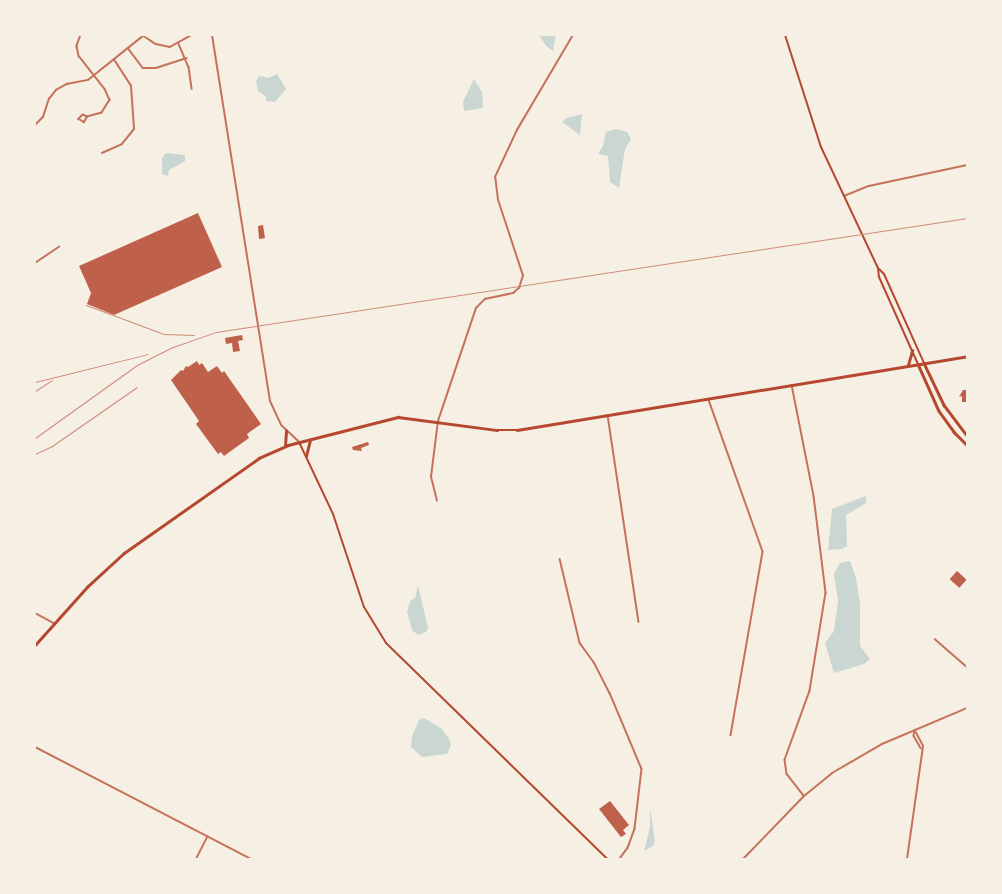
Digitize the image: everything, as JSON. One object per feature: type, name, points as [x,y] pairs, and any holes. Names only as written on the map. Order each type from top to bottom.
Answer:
[{"type":"main road","points":[[785,35],[815,132],[870,249],[878,268],[879,277],[939,411],[967,444]]},
{"type":"main road","points":[[878,268],[884,274],[944,405],[967,434]]},
{"type":"main road","points":[[908,366],[912,350]]},
{"type":"main road","points":[[35,645],[98,576],[124,553],[259,458],[299,442],[398,417],[506,430],[608,415],[967,356]]},
{"type":"main road","points":[[284,447],[286,431]]},
{"type":"main road","points":[[306,456],[310,439]]},
{"type":"main road","points":[[299,442],[336,521],[364,607],[386,643],[607,859]]},
{"type":"street","points":[[81,35],[77,42],[78,53],[108,94],[110,102],[102,113],[87,117]]},
{"type":"street","points":[[35,125],[43,117],[49,99],[56,90],[67,84],[88,80],[143,35],[160,46],[179,44],[192,35]]},
{"type":"street","points":[[212,35],[262,354],[273,411],[286,431],[299,442]]},
{"type":"street","points":[[437,501],[431,477],[438,421],[477,304],[485,299],[513,293],[522,280],[520,262],[498,200],[495,177],[517,130],[573,35]]},
{"type":"street","points":[[179,44],[186,58],[192,89]]},
{"type":"street","points":[[128,48],[143,68],[156,68],[186,58]]},
{"type":"street","points":[[102,153],[122,144],[134,129],[131,86],[114,60]]},
{"type":"street","points":[[844,196],[869,186],[967,165]]},
{"type":"street","points":[[35,263],[58,247]]},
{"type":"street","points":[[792,385],[817,516],[826,593],[810,691],[785,760],[787,774],[804,796]]},
{"type":"street","points":[[708,398],[763,552],[731,735]]},
{"type":"street","points":[[608,415],[639,622]]},
{"type":"street","points":[[560,559],[580,643],[594,662],[610,693],[642,769],[635,829],[628,848],[620,859]]},
{"type":"street","points":[[35,613],[54,623]]},
{"type":"street","points":[[935,639],[967,667]]},
{"type":"street","points":[[743,859],[804,796],[849,762],[882,744],[967,708]]},
{"type":"street","points":[[907,859],[921,748],[923,746],[915,730]]},
{"type":"street","points":[[916,733],[914,736],[921,748]]},
{"type":"street","points":[[35,747],[251,859]]},
{"type":"street","points":[[196,859],[207,837]]},
{"type":"shaded area","points":[[539,35],[556,35],[553,51],[546,46]]},
{"type":"shaded area","points":[[277,74],[286,89],[275,102],[266,101],[266,97],[258,91],[256,81],[259,76],[268,78]]},
{"type":"shaded area","points":[[474,79],[482,92],[483,108],[464,111],[463,102]]},
{"type":"shaded area","points":[[582,114],[580,135],[562,122],[567,118]]},
{"type":"shaded area","points":[[616,129],[627,132],[631,139],[625,149],[619,188],[610,182],[608,156],[598,154],[603,146],[606,132]]},
{"type":"shaded area","points":[[166,153],[185,155],[185,161],[169,170],[168,176],[162,174],[162,158]]},
{"type":"shaded area","points":[[866,496],[866,503],[846,515],[847,546],[842,549],[828,550],[832,509]]},
{"type":"shaded area","points":[[850,561],[856,578],[860,604],[860,646],[870,659],[864,664],[834,673],[825,643],[834,631],[838,601],[834,574],[840,563]]},
{"type":"shaded area","points":[[418,586],[428,627],[427,631],[418,635],[412,630],[407,611],[411,600],[415,598]]},
{"type":"shaded area","points":[[424,718],[442,729],[449,739],[451,745],[447,754],[422,757],[411,747],[412,736],[419,720]]},
{"type":"shaded area","points":[[650,808],[655,841],[653,846],[644,851],[650,827]]},
{"type":"building","points":[[198,213],[222,267],[114,315],[87,304],[91,293],[79,266]]},
{"type":"building","points":[[263,225],[265,238],[259,239],[258,226]]},
{"type":"building","points":[[242,335],[243,340],[238,341],[240,351],[233,352],[232,343],[226,344],[225,338]]},
{"type":"building","points":[[197,361],[199,365],[202,363],[208,372],[217,366],[222,373],[224,371],[261,424],[247,434],[249,438],[224,456],[221,452],[218,454],[196,424],[199,421],[171,380],[181,370],[183,371],[186,366],[188,367]]},
{"type":"building","points":[[963,390],[967,390],[967,402],[962,402],[962,396],[959,397]]},
{"type":"building","points":[[368,442],[369,445],[361,448],[362,451],[353,450],[352,447]]},
{"type":"building","points":[[957,571],[967,580],[959,588],[950,579]]},
{"type":"building","points":[[610,801],[629,825],[623,830],[626,834],[621,837],[599,809]]},
{"type":"railway","points":[[35,438],[137,365],[170,348],[216,332],[967,218]]},
{"type":"railway","points":[[86,305],[164,334],[194,335]]},
{"type":"railway","points":[[35,382],[148,354]]},
{"type":"railway","points":[[35,391],[52,380]]},
{"type":"railway","points":[[35,454],[52,446],[137,387]]}]
